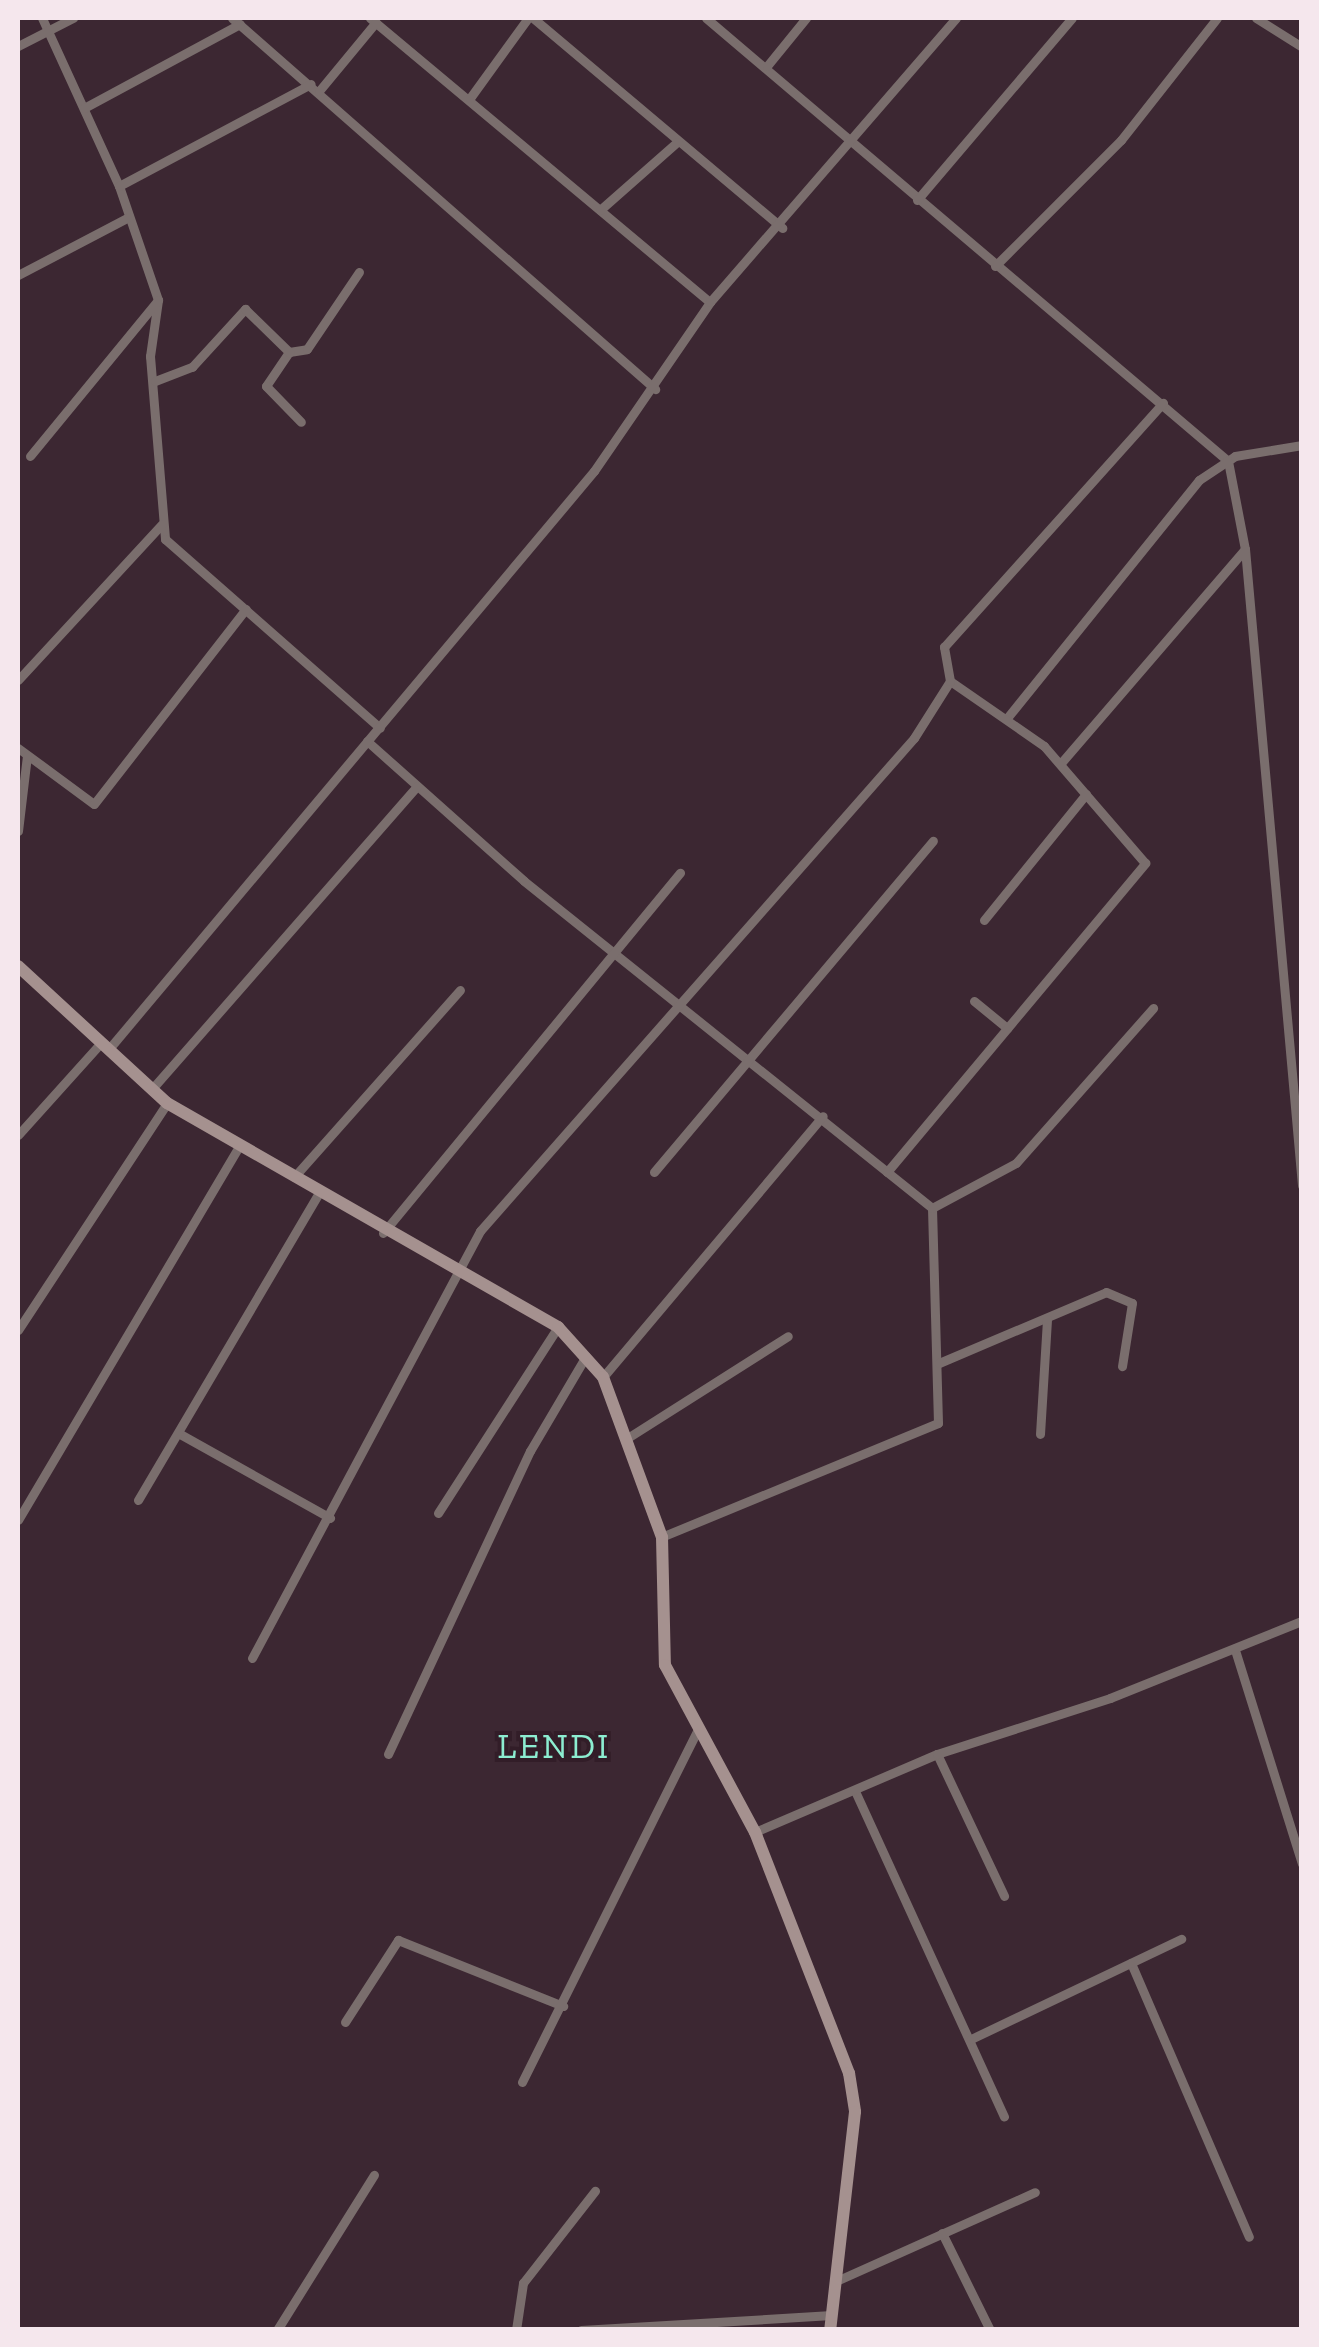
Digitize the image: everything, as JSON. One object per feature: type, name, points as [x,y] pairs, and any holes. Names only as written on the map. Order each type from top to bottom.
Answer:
[{"type":"main road","points":[[18,966],[102,1049],[166,1103],[455,1276],[558,1327],[604,1377],[662,1537],[665,1665],[755,1832],[854,2096],[831,2322]]},
{"type":"street","points":[[42,18],[119,186],[158,300],[155,381],[162,524],[173,548],[380,728]]},
{"type":"street","points":[[18,46],[74,18]]},
{"type":"street","points":[[470,98],[530,18],[782,228]]},
{"type":"street","points":[[706,18],[767,66],[849,144],[1163,402],[1228,461],[1245,549],[1302,1186]]},
{"type":"street","points":[[767,66],[806,18]]},
{"type":"street","points":[[18,1135],[102,1049],[380,728],[654,390],[710,302],[782,228],[956,18]]},
{"type":"street","points":[[917,200],[1072,18]]},
{"type":"street","points":[[995,266],[1121,140],[1216,18]]},
{"type":"street","points":[[1256,18],[1302,47]]},
{"type":"street","points":[[119,186],[315,88],[373,20],[710,302]]},
{"type":"street","points":[[84,108],[236,21],[654,390]]},
{"type":"street","points":[[600,210],[677,142]]},
{"type":"street","points":[[18,275],[129,217]]},
{"type":"street","points":[[300,422],[266,386],[289,352],[307,349],[359,272]]},
{"type":"street","points":[[30,456],[158,300]]},
{"type":"street","points":[[155,381],[192,368],[245,309],[289,352]]},
{"type":"street","points":[[887,1172],[1144,863],[1061,763],[1007,718],[950,681],[940,657],[956,632],[1163,402]]},
{"type":"street","points":[[1007,718],[1199,480],[1228,461],[1302,445]]},
{"type":"street","points":[[18,680],[162,524]]},
{"type":"street","points":[[1061,763],[1245,549]]},
{"type":"street","points":[[18,748],[94,804],[246,610]]},
{"type":"street","points":[[252,1658],[480,1231],[906,748],[950,681]]},
{"type":"street","points":[[368,741],[615,956],[754,1056],[932,1208],[938,1423],[922,1436],[662,1537]]},
{"type":"street","points":[[18,832],[27,756]]},
{"type":"street","points":[[151,1090],[418,786]]},
{"type":"street","points":[[984,920],[1086,794]]},
{"type":"street","points":[[654,1172],[933,842]]},
{"type":"street","points":[[383,1233],[680,873]]},
{"type":"street","points":[[294,1177],[460,990]]},
{"type":"street","points":[[974,1000],[1007,1028]]},
{"type":"street","points":[[932,1208],[1016,1162],[1153,1008]]},
{"type":"street","points":[[18,1330],[166,1103]]},
{"type":"street","points":[[604,1377],[823,1116]]},
{"type":"street","points":[[18,1520],[239,1146]]},
{"type":"street","points":[[138,1500],[318,1194]]},
{"type":"street","points":[[939,1362],[1047,1320],[1106,1292],[1128,1297],[1122,1366]]},
{"type":"street","points":[[1040,1434],[1047,1320]]},
{"type":"street","points":[[438,1513],[558,1327]]},
{"type":"street","points":[[629,1438],[788,1336]]},
{"type":"street","points":[[388,1754],[530,1451],[586,1356]]},
{"type":"street","points":[[180,1434],[330,1518]]},
{"type":"street","points":[[755,1832],[937,1754],[1234,1650],[1302,1621]]},
{"type":"street","points":[[1234,1650],[1302,1864]]},
{"type":"street","points":[[522,2082],[698,1729]]},
{"type":"street","points":[[937,1754],[1004,1896]]},
{"type":"street","points":[[855,1791],[1004,2116]]},
{"type":"street","points":[[971,2040],[1182,1938]]},
{"type":"street","points":[[345,2022],[398,1940],[563,2006]]},
{"type":"street","points":[[1132,1962],[1249,2237]]},
{"type":"street","points":[[277,2330],[374,2176]]},
{"type":"street","points":[[516,2330],[523,2283],[595,2191]]},
{"type":"street","points":[[834,2282],[1035,2192]]},
{"type":"street","points":[[942,2233],[990,2330]]},
{"type":"street","points":[[582,2330],[831,2322]]},
{"type":"district","name":"LENDI","points":[[554,1746]]}]
